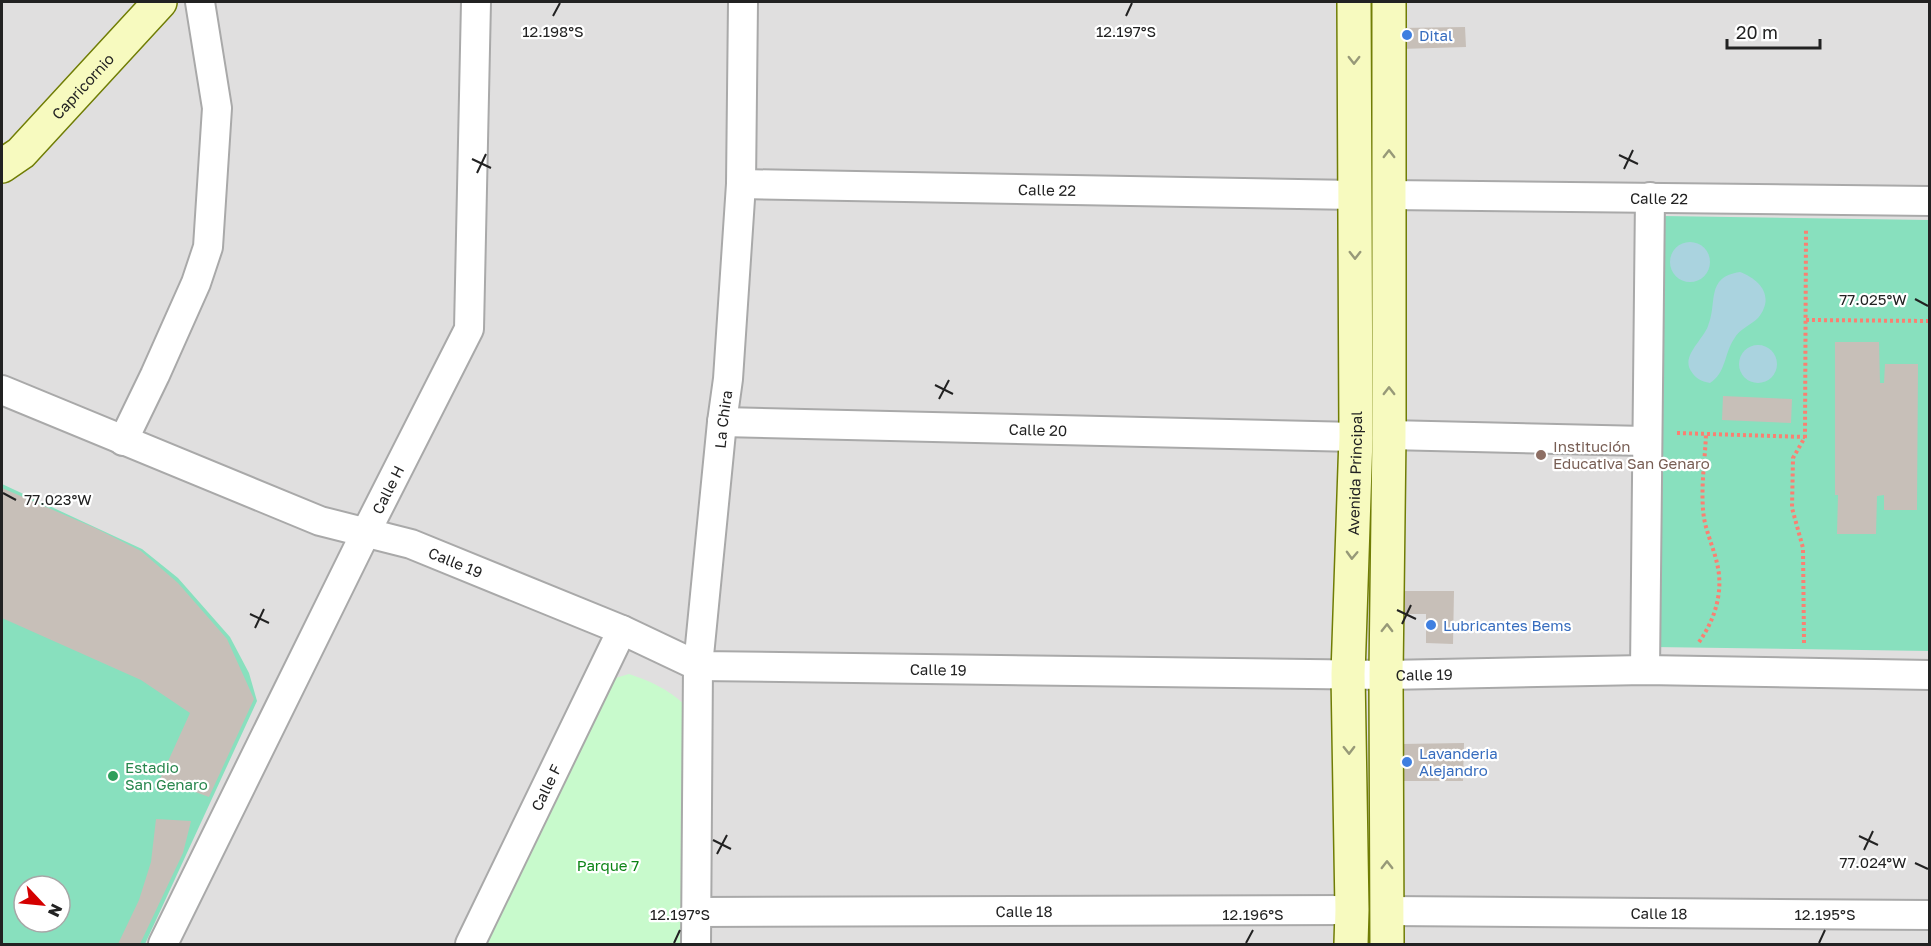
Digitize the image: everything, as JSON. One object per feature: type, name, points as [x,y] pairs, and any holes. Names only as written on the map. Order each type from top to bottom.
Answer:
[{"type":"street","name":"Capricornio","points":[[2,166],[21,153],[160,2]]},
{"type":"street","points":[[123,441],[196,283],[208,247],[218,108],[200,2]]},
{"type":"street","name":"Calle H","points":[[163,945],[366,532],[469,329],[476,2]]},
{"type":"street","name":"La Chira","points":[[696,945],[698,666],[728,379],[741,184],[743,2]]},
{"type":"street","name":"Avenida Principal","points":[[1351,945],[1347,674],[1356,437],[1354,2]]},
{"type":"street","points":[[1387,945],[1389,2]]},
{"type":"street","name":"Calle 22","points":[[741,184],[1354,195]]},
{"type":"street","name":"Calle 22","points":[[1389,195],[1650,196],[1929,201]]},
{"type":"street","points":[[1645,670],[1650,196]]},
{"type":"street","name":"Calle 19","points":[[2,390],[320,521],[411,544],[622,630],[698,666],[1386,675],[1645,670],[1929,675]]},
{"type":"street","name":"Calle 20","points":[[722,422],[1356,437]]},
{"type":"street","points":[[1389,435],[1646,436]]},
{"type":"street","name":"Calle F","points":[[470,945],[622,630]]},
{"type":"street","name":"Calle 18","points":[[696,912],[1352,910]]},
{"type":"street","name":"Calle 18","points":[[1387,910],[1929,915]]},
{"type":"path","points":[[1804,673],[1803,548],[1792,508],[1793,458],[1805,437],[1806,198]]},
{"type":"path","points":[[1806,320],[1929,321]]},
{"type":"path","points":[[1678,671],[1702,637],[1717,606],[1720,585],[1718,566],[1704,517],[1703,483],[1706,434]]},
{"type":"path","points":[[1646,436],[1706,434],[1805,437]]},
{"type":"shaded area","points":[[2,2],[1929,2],[1929,944],[2,944]]},
{"type":"green space","points":[[1663,216],[1929,220],[1929,651],[1654,647]]},
{"type":"green space","name":"Estadio San Genaro","points":[[2,484],[142,549],[178,578],[230,637],[249,673],[257,701],[145,944],[2,944]]},
{"type":"green space","name":"Parque 7","points":[[629,674],[658,686],[685,705],[684,944],[487,944],[612,679]]},
{"type":"water","points":[[1690,242],[1704,248],[1710,262],[1704,276],[1690,282],[1676,276],[1670,262],[1676,248]]},
{"type":"water","points":[[1740,272],[1748,275],[1759,285],[1765,296],[1765,303],[1758,318],[1736,335],[1722,369],[1710,383],[1693,374],[1689,360],[1708,326],[1717,285],[1729,275]]},
{"type":"water","points":[[1758,345],[1772,350],[1777,364],[1772,378],[1758,383],[1744,378],[1739,364],[1744,350]]},
{"type":"building","points":[[1465,27],[1466,47],[1400,49],[1400,28]]},
{"type":"building","points":[[1835,342],[1879,342],[1880,383],[1884,383],[1885,364],[1918,364],[1917,510],[1884,510],[1884,495],[1877,496],[1876,534],[1837,534]]},
{"type":"building","points":[[1723,396],[1792,399],[1791,423],[1722,420]]},
{"type":"building","points":[[2,488],[95,528],[141,551],[178,583],[227,639],[254,699],[209,797],[160,779],[190,713],[141,680],[2,618]]},
{"type":"building","points":[[1397,591],[1454,591],[1453,644],[1426,643],[1426,614],[1397,614]]},
{"type":"building","points":[[1464,743],[1463,781],[1402,781],[1401,744]]},
{"type":"building","points":[[156,819],[191,821],[183,853],[140,944],[118,944],[139,900],[151,862]]},
{"type":"place","name":"Dital","points":[[1407,35]]},
{"type":"place","name":"Institución Educativa San Genaro","points":[[1541,455]]},
{"type":"place","name":"Lubricantes Bems","points":[[1431,625]]},
{"type":"place","name":"Lavanderia Alejandro","points":[[1407,762]]},
{"type":"place","name":"Estadio San Genaro","points":[[113,776]]}]
